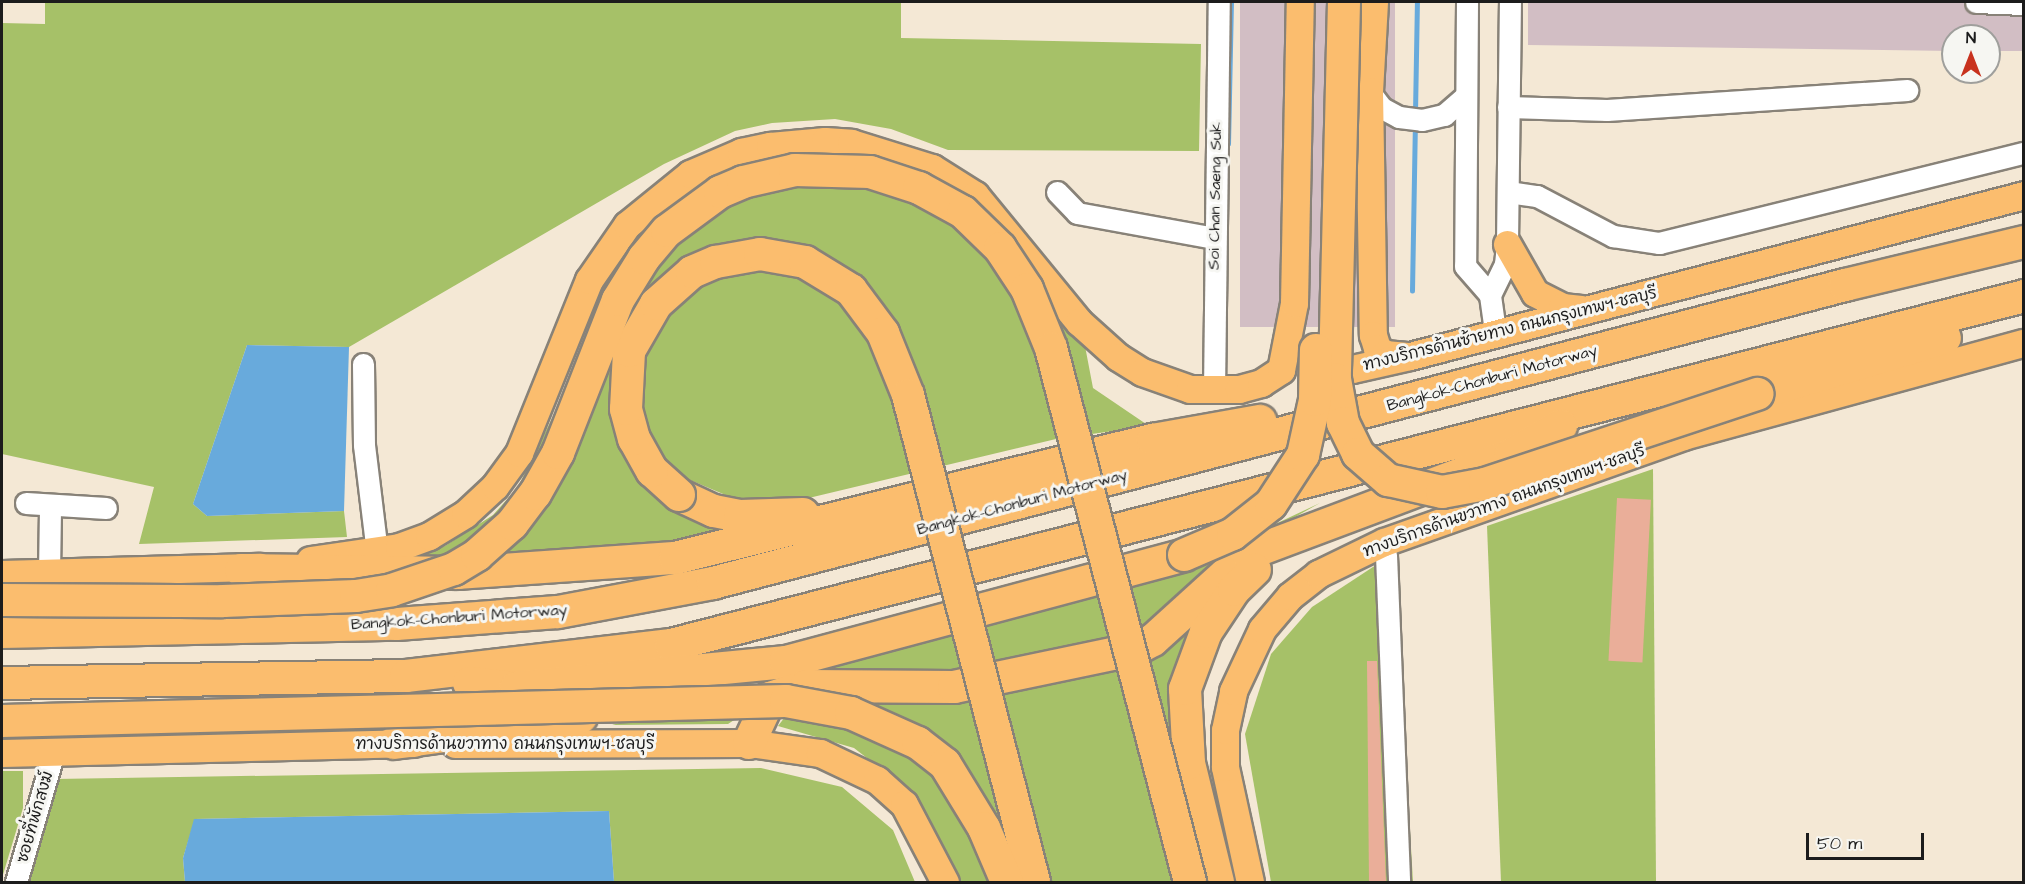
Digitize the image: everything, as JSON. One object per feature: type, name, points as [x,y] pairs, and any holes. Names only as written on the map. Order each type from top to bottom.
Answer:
[{"type":"highway","points":[[394,743],[651,705],[724,690],[786,662],[1184,555],[1233,534],[1272,504],[1304,455],[1315,400],[1326,2]]},
{"type":"highway","points":[[1344,2],[1335,379],[1343,423],[1358,454],[1388,480],[1442,492],[1485,484],[1677,418],[2024,316]]},
{"type":"highway","points":[[2,600],[223,601],[356,596],[392,590],[454,569],[477,555],[512,524],[535,495],[558,453],[618,300],[644,258],[667,231],[720,192],[742,182],[795,170],[870,172],[919,188],[963,212],[1000,248],[1027,289],[1059,377],[1190,882]]},
{"type":"highway","name":"Bangkok-Chonburi Motorway","points":[[2,632],[397,624],[558,612],[702,585],[1853,284],[2024,242]]},
{"type":"highway","points":[[1034,882],[908,394],[883,333],[851,290],[805,262],[760,254],[716,262],[692,272],[656,304],[629,351],[626,409],[634,439],[652,471],[679,495],[714,511],[779,517],[1028,459],[1115,449]]},
{"type":"highway","points":[[241,570],[459,573],[675,558],[1115,449],[1299,414],[1576,345],[1853,284]]},
{"type":"highway","points":[[2,683],[406,676],[671,645],[2024,296]]},
{"type":"highway","points":[[749,743],[770,698],[806,686],[954,687],[1136,649],[1153,640],[1248,554],[1291,541],[1335,521],[1511,455],[1601,404]]},
{"type":"highway","points":[[1218,882],[1202,826],[1184,715],[1185,689],[1206,632],[1234,590],[1291,541]]},
{"type":"highway","points":[[406,676],[516,688],[786,662]]},
{"type":"highway","points":[[2,721],[786,701],[850,713],[918,743],[945,764],[984,828],[1007,882]]},
{"type":"main road","points":[[2,574],[241,570],[377,552],[451,525],[507,472],[536,417],[589,280],[627,225],[690,174],[741,152],[770,146],[806,141],[851,143],[906,157],[954,180],[997,218],[1079,322],[1102,345],[1159,379],[1214,391],[1261,383],[1281,370],[1290,337],[1294,303],[1300,2]]},
{"type":"main road","points":[[1374,2],[1369,91],[1373,336],[1377,348],[1385,354],[1410,356]]},
{"type":"main road","name":"ทางบริการด้านซ้ายทาง ถนนกรุงเทพฯ-ชลบุรี","points":[[1290,337],[1299,362],[1310,367],[1352,369],[1410,356],[1496,331],[1590,310],[2024,195]]},
{"type":"main road","points":[[1507,244],[1535,293],[1562,307],[1590,310]]},
{"type":"main road","name":"ทางบริการด้านขวาทาง ถนนกรุงเทพฯ-ชลบุรี","points":[[1250,882],[1225,767],[1225,730],[1233,691],[1248,652],[1262,629],[1304,584],[1384,542],[1683,436],[1934,364],[2024,343]]},
{"type":"main road","name":"ทางบริการด้านขวาทาง ถนนกรุงเทพฯ-ชลบุรี","points":[[2,753],[394,743],[508,746],[749,743],[820,753],[877,780],[904,804],[945,882]]},
{"type":"street","name":"Soi Chan Saeng Suk","points":[[1214,391],[1214,238],[1219,2]]},
{"type":"street","points":[[1467,2],[1465,266],[1490,295],[1496,331]]},
{"type":"street","points":[[1490,295],[1505,264],[1507,244],[1510,2]]},
{"type":"street","points":[[1976,2],[2024,4]]},
{"type":"street","points":[[1508,107],[1607,110],[1907,90]]},
{"type":"street","points":[[1369,91],[1382,108],[1399,117],[1422,120],[1444,115],[1466,96]]},
{"type":"street","points":[[1508,192],[1537,196],[1585,224],[1621,238],[1659,243],[2024,153]]},
{"type":"street","points":[[1057,192],[1077,213],[1214,238]]},
{"type":"street","points":[[363,364],[364,446],[377,552]]},
{"type":"street","points":[[26,503],[106,508]]},
{"type":"street","points":[[49,573],[50,506]]},
{"type":"street","points":[[1386,555],[1399,882]]},
{"type":"street","name":"ซอยที่พักสงฆ์","points":[[16,882],[54,752]]},
{"type":"shaded area","points":[[1240,2],[1395,2],[1395,327],[1240,327]]},
{"type":"shaded area","points":[[1528,2],[2023,2],[2023,51],[2001,51],[2001,24],[1941,24],[1941,51],[1528,45]]},
{"type":"green space","points":[[45,2],[901,2],[901,38],[1201,44],[1199,151],[948,150],[891,129],[835,119],[772,123],[735,131],[664,164],[349,347],[247,345],[193,504],[207,516],[344,511],[347,537],[139,544],[154,487],[2,454],[2,23],[45,24]]},
{"type":"green space","points":[[837,153],[941,183],[1085,346],[1093,388],[1149,426],[1056,439],[792,502],[735,499],[690,480],[672,505],[745,534],[666,548],[387,561],[445,546],[493,515],[518,487],[568,386],[602,290],[644,228],[684,192],[719,173],[756,161]]},
{"type":"green space","points":[[1653,469],[1656,882],[1501,882],[1487,526]]},
{"type":"green space","points":[[1320,503],[1254,540],[1141,631],[951,679],[795,680],[728,724],[612,725],[846,661],[1254,534]]},
{"type":"green space","points":[[1394,559],[1413,882],[1271,882],[1245,734],[1271,654],[1312,607],[1376,565]]},
{"type":"green space","points":[[1199,612],[1178,670],[1169,726],[1174,770],[1206,882],[955,882],[916,796],[854,748],[778,726],[788,713],[819,696],[914,703],[1016,686]]},
{"type":"green space","points":[[761,768],[842,787],[893,830],[915,882],[614,882],[609,811],[195,819],[183,858],[185,882],[25,882],[55,779]]},
{"type":"green space","points":[[2,771],[23,771],[23,808],[2,878]]},
{"type":"water","points":[[247,345],[349,347],[344,511],[207,516],[193,504]]},
{"type":"water","points":[[609,811],[614,882],[185,882],[183,858],[194,819]]},
{"type":"building","points":[[1617,498],[1651,500],[1642,663],[1608,661]]},
{"type":"building","points":[[1367,661],[1377,661],[1386,882],[1369,882]]},
{"type":"waterway","points":[[1228,144],[1231,2]]},
{"type":"waterway","points":[[1415,113],[1417,2]]},
{"type":"waterway","points":[[1412,291],[1415,124]]}]
